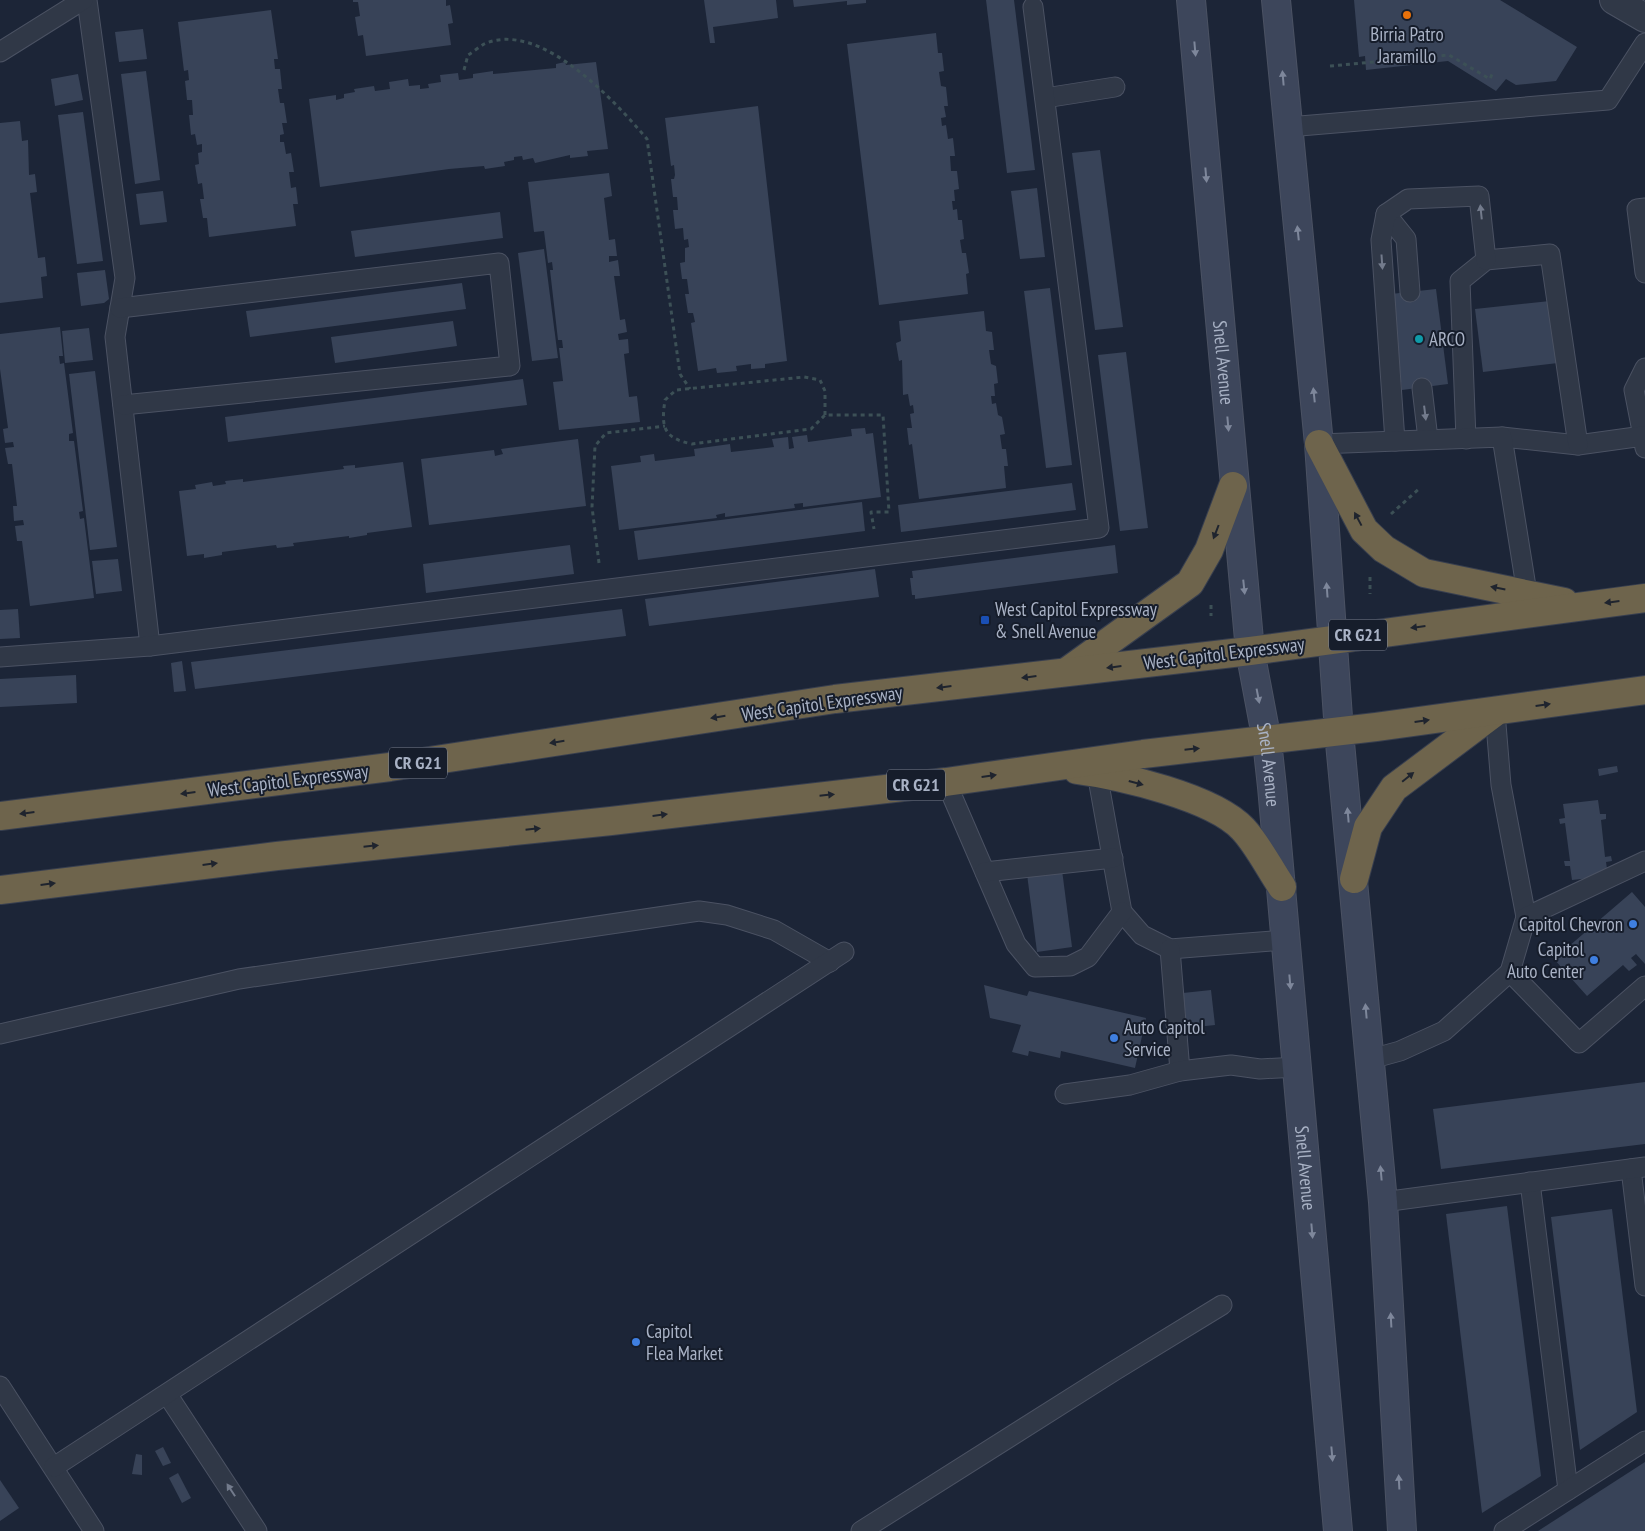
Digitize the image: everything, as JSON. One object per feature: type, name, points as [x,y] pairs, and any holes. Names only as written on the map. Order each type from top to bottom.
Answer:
[{"type":"highway","points":[[1318,444],[1364,530],[1384,549],[1424,573],[1527,593],[1580,606]]},
{"type":"highway","points":[[1065,672],[1190,583],[1209,550],[1233,486]]},
{"type":"highway","name":"West Capitol Expressway","points":[[0,816],[390,767],[836,699],[1250,651],[1330,638],[1645,598]]},
{"type":"highway","name":"CR G21","points":[[0,890],[277,856],[611,821],[946,782],[1054,766],[1267,742],[1495,712],[1645,690]]},
{"type":"highway","points":[[1354,879],[1368,827],[1394,788],[1495,712]]},
{"type":"highway","points":[[1054,766],[1097,773],[1184,796],[1216,810],[1243,829],[1282,887]]},
{"type":"main road","name":"Snell Avenue","points":[[1191,0],[1233,486],[1250,651],[1267,742],[1282,887],[1338,1531]]},
{"type":"main road","points":[[1276,0],[1318,444],[1330,638],[1383,1202],[1402,1531]]},
{"type":"street","points":[[1614,0],[1645,18]]},
{"type":"lane","points":[[0,52],[85,0],[125,278],[115,337],[150,646]]},
{"type":"lane","points":[[0,657],[150,646],[1099,528],[1033,7]]},
{"type":"lane","points":[[1288,127],[1608,100],[1645,42]]},
{"type":"lane","points":[[1045,98],[1115,87]]},
{"type":"lane","points":[[1395,441],[1380,240],[1386,214],[1408,199],[1479,196],[1486,260]]},
{"type":"lane","points":[[1645,208],[1637,209],[1645,272]]},
{"type":"lane","points":[[1386,214],[1406,239],[1410,292]]},
{"type":"lane","points":[[1466,439],[1460,281],[1486,260],[1550,254],[1578,445]]},
{"type":"lane","points":[[120,308],[499,264],[510,366],[123,405]]},
{"type":"lane","points":[[1318,444],[1502,437],[1578,445],[1644,440],[1634,390],[1645,368]]},
{"type":"lane","points":[[1422,388],[1428,439]]},
{"type":"lane","points":[[1502,437],[1527,593]]},
{"type":"lane","points":[[1371,1059],[1400,1051],[1444,1031],[1510,972],[1526,917],[1501,785],[1495,712]]},
{"type":"lane","points":[[1097,773],[1122,912],[1142,934],[1170,949],[1286,940]]},
{"type":"lane","points":[[946,782],[1016,944],[1035,967],[1070,966],[1088,957],[1122,912]]},
{"type":"lane","points":[[985,872],[1113,858]]},
{"type":"lane","points":[[1526,917],[1645,861]]},
{"type":"lane","points":[[0,1034],[239,979],[699,911],[727,915],[774,930],[837,957],[54,1468]]},
{"type":"lane","points":[[1170,949],[1180,1071]]},
{"type":"lane","points":[[1510,972],[1579,1043],[1645,986]]},
{"type":"lane","points":[[1065,1094],[1130,1085],[1180,1071],[1231,1065],[1260,1069],[1297,1068]]},
{"type":"lane","points":[[1383,1202],[1638,1168],[1645,1286]]},
{"type":"lane","points":[[1530,1182],[1568,1490]]},
{"type":"lane","points":[[861,1531],[1114,1371],[1222,1306]]},
{"type":"lane","points":[[0,1386],[94,1531]]},
{"type":"lane","points":[[167,1394],[257,1531]]},
{"type":"lane","points":[[1504,1531],[1645,1440]]},
{"type":"path","points":[[464,70],[468,55],[484,44],[501,40],[537,45],[582,72],[629,118],[647,139],[680,374],[690,389]]},
{"type":"path","points":[[1412,51],[1412,58]]},
{"type":"path","points":[[1330,66],[1449,55],[1490,79],[1493,72]]},
{"type":"path","points":[[825,415],[825,391],[820,380],[804,377],[676,390],[665,400],[662,419],[667,434],[676,440],[692,444],[811,428],[825,415],[883,416],[889,512],[872,512],[875,534]]},
{"type":"path","points":[[602,590],[592,507],[594,446],[606,433],[665,426]]},
{"type":"path","points":[[1384,518],[1420,488]]},
{"type":"path","points":[[1370,572],[1370,594]]},
{"type":"path","points":[[1211,604],[1211,616]]},
{"type":"building","points":[[353,0],[446,0],[446,6],[450,5],[453,23],[448,24],[451,45],[366,56],[363,35],[358,36],[355,17],[360,16],[358,2],[353,2]]},
{"type":"building","points":[[704,0],[776,0],[778,18],[713,27],[715,43],[710,43]]},
{"type":"building","points":[[793,0],[866,0],[866,3],[847,5],[847,1],[794,7]]},
{"type":"building","points":[[986,0],[1014,0],[1035,170],[1007,173]]},
{"type":"building","points":[[1354,0],[1500,0],[1577,47],[1556,81],[1516,85],[1506,79],[1496,91],[1448,61],[1366,70],[1365,56],[1359,57]]},
{"type":"building","points":[[271,10],[278,59],[274,59],[275,69],[280,69],[282,89],[278,89],[280,103],[284,103],[287,123],[282,123],[284,134],[280,135],[280,142],[284,142],[286,154],[291,153],[294,172],[289,172],[291,188],[296,187],[298,204],[293,204],[296,226],[209,237],[207,218],[203,218],[200,199],[204,199],[202,183],[198,184],[195,165],[199,164],[198,153],[202,152],[202,144],[197,145],[195,134],[191,135],[189,115],[193,115],[192,100],[187,100],[185,81],[189,80],[188,70],[184,71],[178,22]]},
{"type":"building","points":[[143,29],[147,59],[119,62],[115,32]]},
{"type":"building","points":[[936,33],[938,53],[942,53],[944,71],[939,72],[941,86],[946,87],[948,106],[944,106],[946,117],[941,118],[942,126],[946,125],[948,139],[953,138],[955,156],[950,156],[951,171],[957,171],[959,189],[954,190],[955,201],[952,201],[953,210],[957,209],[958,220],[962,220],[964,239],[960,240],[962,253],[966,253],[969,273],[966,274],[968,294],[879,305],[847,44]]},
{"type":"building","points":[[565,62],[566,65],[596,62],[608,149],[587,151],[588,156],[570,158],[570,155],[535,163],[533,158],[523,160],[522,156],[514,157],[514,160],[504,162],[505,166],[485,169],[484,166],[449,169],[320,187],[309,99],[336,95],[336,100],[344,98],[344,94],[355,92],[354,89],[374,86],[375,91],[390,89],[389,82],[408,79],[409,86],[420,85],[420,89],[429,88],[428,84],[441,82],[440,75],[458,73],[459,80],[473,78],[473,74],[493,71],[493,74],[556,68],[556,64]]},
{"type":"building","points":[[146,71],[160,180],[135,184],[121,74]]},
{"type":"building","points":[[78,74],[83,100],[55,106],[51,79]]},
{"type":"building","points":[[758,106],[787,361],[765,364],[765,368],[751,369],[751,364],[736,366],[737,371],[717,373],[716,368],[698,371],[691,323],[695,322],[693,313],[688,313],[685,294],[689,294],[687,279],[682,279],[680,263],[685,262],[685,248],[689,247],[688,239],[684,240],[683,228],[675,229],[673,210],[678,210],[677,197],[673,197],[671,179],[674,179],[675,175],[674,165],[671,166],[665,118]]},
{"type":"building","points":[[83,112],[103,261],[77,264],[58,115]]},
{"type":"building","points":[[20,121],[22,141],[28,140],[29,175],[35,174],[37,192],[30,193],[38,258],[45,257],[47,276],[41,277],[43,298],[0,303],[0,123]]},
{"type":"building","points":[[1100,150],[1123,327],[1095,330],[1072,153]]},
{"type":"building","points":[[609,173],[612,196],[604,198],[609,240],[615,239],[617,256],[609,256],[609,262],[618,260],[620,276],[614,276],[620,320],[625,319],[627,332],[618,334],[619,340],[628,339],[629,353],[624,354],[629,397],[637,396],[640,422],[559,430],[553,382],[563,381],[559,348],[563,348],[562,340],[558,340],[550,270],[553,270],[552,262],[548,263],[544,231],[534,232],[528,182]]},
{"type":"building","points":[[1037,188],[1045,257],[1020,259],[1011,191]]},
{"type":"building","points":[[163,191],[167,222],[140,225],[136,194]]},
{"type":"building","points":[[500,212],[503,238],[355,257],[351,231]]},
{"type":"building","points":[[544,249],[558,358],[532,361],[518,253]]},
{"type":"building","points":[[105,270],[109,299],[104,303],[81,306],[77,273]]},
{"type":"building","points":[[462,283],[466,309],[250,337],[246,311]]},
{"type":"building","points":[[1050,288],[1072,465],[1046,468],[1024,291]]},
{"type":"building","name":"ARCO","points":[[1436,289],[1448,384],[1402,390],[1391,294]]},
{"type":"building","name":"ARCO","points":[[1550,301],[1558,363],[1483,372],[1475,309]]},
{"type":"building","points":[[984,311],[986,331],[992,332],[994,350],[989,350],[991,364],[996,366],[998,383],[994,384],[995,396],[991,396],[992,404],[996,403],[998,415],[1002,417],[1005,434],[1000,435],[1002,449],[1006,449],[1008,466],[1004,466],[1006,488],[919,499],[912,444],[909,445],[907,428],[912,428],[910,414],[914,413],[913,405],[910,406],[908,394],[903,395],[902,360],[899,361],[896,343],[901,341],[899,321]]},
{"type":"building","points":[[453,321],[457,346],[335,363],[331,337]]},
{"type":"building","points":[[60,327],[63,356],[59,356],[60,364],[64,363],[73,433],[69,434],[69,441],[74,441],[83,511],[79,512],[80,519],[84,518],[94,598],[30,606],[22,541],[17,541],[15,526],[24,525],[23,520],[14,521],[13,506],[17,506],[12,464],[8,464],[5,448],[14,447],[13,442],[5,443],[3,429],[8,428],[0,369],[0,334]]},
{"type":"building","points":[[89,328],[93,360],[65,363],[62,331]]},
{"type":"building","points":[[1126,352],[1148,528],[1120,531],[1098,355]]},
{"type":"building","points":[[95,371],[117,547],[90,550],[69,374]]},
{"type":"building","points":[[523,379],[527,405],[228,442],[225,417]]},
{"type":"building","points":[[865,428],[866,434],[873,433],[881,497],[803,507],[803,503],[794,504],[795,508],[725,517],[725,513],[716,515],[717,518],[619,530],[611,466],[641,462],[640,456],[654,454],[655,461],[695,456],[694,449],[730,444],[731,452],[774,447],[772,439],[788,437],[789,449],[794,448],[792,437],[807,435],[808,442],[852,436],[851,429]]},
{"type":"building","points":[[578,439],[586,506],[429,525],[421,459],[494,450],[495,456],[503,454],[501,449]]},
{"type":"building","points":[[403,462],[412,527],[367,533],[367,535],[349,538],[349,536],[293,543],[294,546],[277,548],[276,545],[222,552],[222,555],[204,558],[204,554],[187,556],[179,491],[196,489],[195,485],[212,482],[213,486],[226,484],[225,481],[243,479],[243,482],[344,469],[343,466],[355,465],[355,468]]},
{"type":"building","points":[[1072,483],[1076,510],[901,532],[898,505]]},
{"type":"building","points":[[862,502],[865,531],[638,560],[634,531]]},
{"type":"building","points":[[570,545],[574,574],[426,593],[423,564]]},
{"type":"building","points":[[1115,545],[1118,573],[915,599],[915,595],[912,595],[910,578],[913,578],[912,571]]},
{"type":"building","points":[[118,559],[122,591],[96,594],[92,561]]},
{"type":"building","points":[[875,569],[879,597],[649,626],[645,599]]},
{"type":"building","points":[[18,609],[20,638],[0,639],[0,610]]},
{"type":"building","points":[[622,609],[626,636],[195,689],[191,662]]},
{"type":"building","points":[[182,661],[186,691],[174,692],[171,663]]},
{"type":"building","points":[[76,675],[77,703],[0,707],[0,679]]},
{"type":"building","points":[[1617,766],[1618,772],[1599,776],[1598,769]]},
{"type":"building","points":[[1598,800],[1600,814],[1606,814],[1606,819],[1601,820],[1605,857],[1611,856],[1612,861],[1606,862],[1608,876],[1572,880],[1570,866],[1565,866],[1564,861],[1570,861],[1565,823],[1560,824],[1559,819],[1565,818],[1563,804]]},
{"type":"building","points":[[1062,870],[1072,947],[1037,952],[1027,874]]},
{"type":"building","points":[[1632,892],[1645,907],[1645,964],[1636,954],[1631,958],[1637,965],[1629,971],[1623,965],[1587,996],[1554,959]]},
{"type":"building","points":[[984,985],[1027,996],[1029,991],[1146,1018],[1135,1068],[1061,1051],[1060,1058],[1029,1051],[1028,1056],[1012,1052],[1021,1025],[990,1018]]},
{"type":"building","points":[[1211,990],[1215,1025],[1187,1028],[1183,993]]},
{"type":"building","points":[[1645,1082],[1645,1144],[1441,1169],[1433,1109]]},
{"type":"building","points":[[1507,1206],[1541,1476],[1482,1513],[1446,1214]]},
{"type":"building","points":[[1612,1209],[1637,1412],[1580,1450],[1551,1217]]},
{"type":"building","points":[[163,1447],[171,1463],[163,1466],[155,1451]]},
{"type":"building","points":[[136,1454],[142,1455],[142,1475],[132,1474]]},
{"type":"building","points":[[1645,1462],[1645,1531],[1538,1531]]},
{"type":"building","points":[[178,1473],[191,1498],[182,1503],[169,1478]]},
{"type":"building","points":[[0,1480],[19,1508],[0,1521]]},
{"type":"place","name":"Birria Patro Jaramillo","points":[[1407,15]]},
{"type":"place","name":"ARCO","points":[[1419,339]]},
{"type":"place","name":"West Capitol Expressway & Snell Avenue","points":[[985,620]]},
{"type":"place","name":"Capitol Chevron","points":[[1633,924]]},
{"type":"place","name":"Capitol Auto Center","points":[[1594,960]]},
{"type":"place","name":"Auto Capitol Service","points":[[1114,1038]]},
{"type":"place","name":"Capitol Flea Market","points":[[636,1342]]}]
